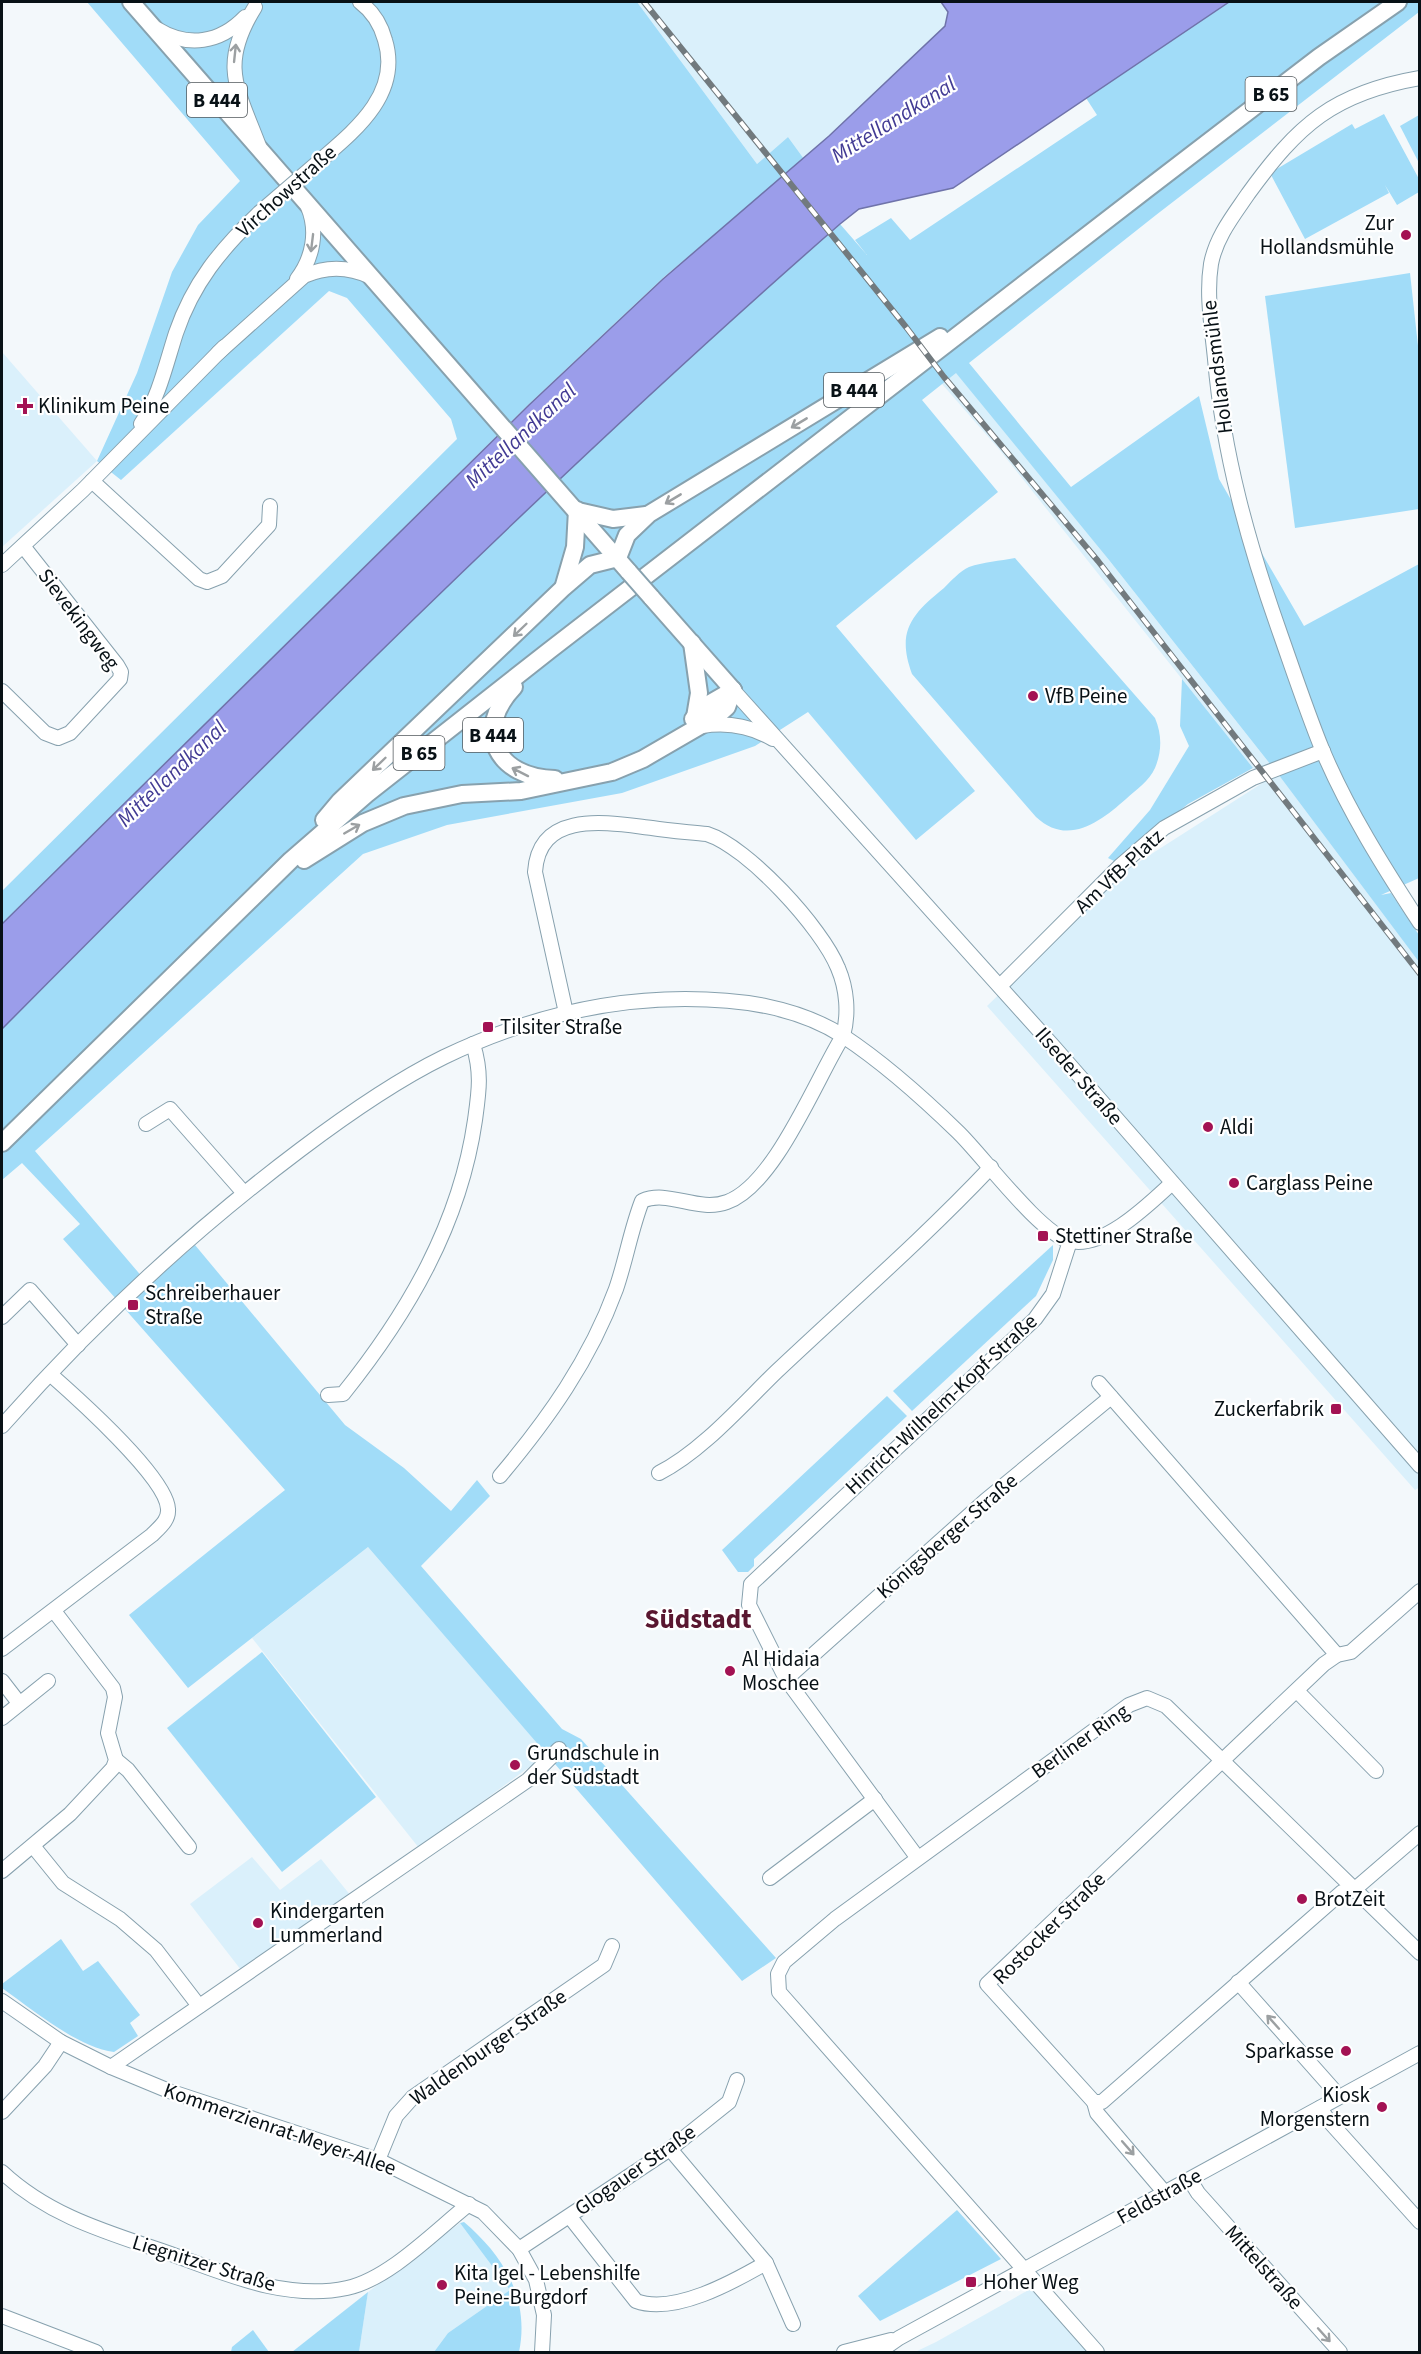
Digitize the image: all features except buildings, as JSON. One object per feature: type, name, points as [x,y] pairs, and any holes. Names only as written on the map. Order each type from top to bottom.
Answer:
[{"type":"main road","name":"B 444","points":[[131,2],[692,642]]},
{"type":"main road","name":"B 65","points":[[2,1143],[291,860],[367,794],[550,650],[1319,57],[1398,2]]},
{"type":"main road","name":"B 444","points":[[650,514],[1011,295]]},
{"type":"main road","points":[[562,590],[573,558],[577,510],[596,517],[613,519],[650,514]]},
{"type":"main road","points":[[291,860],[340,801],[562,590],[590,565],[618,558],[627,535],[650,514]]},
{"type":"main road","points":[[692,642],[733,690],[727,707],[698,722],[699,693],[692,642]]},
{"type":"main road","name":"B 444","points":[[550,650],[503,698],[496,710],[492,731],[494,742],[505,763],[515,771],[539,778],[577,780],[628,766],[698,722]]},
{"type":"main road","points":[[267,883],[363,823],[404,806],[444,796],[521,791],[577,780]]},
{"type":"street","name":"Virchowstraße","points":[[129,441],[143,420],[159,386],[177,331],[198,282],[222,250],[366,118],[378,100],[386,82],[388,63],[386,42],[378,22],[360,2]]},
{"type":"street","points":[[148,21],[176,38],[206,41],[232,29],[259,4]]},
{"type":"street","points":[[259,4],[237,41],[234,64],[239,92],[261,149]]},
{"type":"street","name":"Hollandsmühle","points":[[1419,78],[1367,89],[1324,111],[1305,125],[1282,151],[1219,238],[1211,263],[1208,289],[1217,389],[1226,442],[1267,597],[1323,751],[1374,847],[1419,923]]},
{"type":"street","name":"Virchowstraße","points":[[296,281],[306,266],[313,241],[312,221],[306,202]]},
{"type":"street","name":"Virchowstraße","points":[[159,386],[174,386],[185,381],[296,281],[312,272],[332,268],[353,270],[372,277]]},
{"type":"street","name":"Virchowstraße","points":[[2,565],[92,481],[224,347]]},
{"type":"street","points":[[92,481],[199,579],[207,582],[222,576],[268,525],[270,506]]},
{"type":"street","name":"Sievekingweg","points":[[2,691],[45,733],[57,738],[70,733],[120,680],[121,672],[117,665],[23,546]]},
{"type":"street","name":"Ilseder Straße","points":[[733,690],[1000,986],[1419,1466]]},
{"type":"street","points":[[698,722],[734,725],[750,729],[780,744]]},
{"type":"street","name":"Am VfB-Platz","points":[[1000,986],[1121,865],[1164,828],[1253,778],[1323,751]]},
{"type":"street","points":[[500,1476],[554,1407],[585,1359],[615,1292],[642,1201],[653,1196],[692,1205],[714,1205],[742,1195],[777,1154],[843,1036],[847,1022],[845,997],[837,966],[800,912],[749,860],[719,838],[707,834],[604,822],[575,824],[556,833],[546,841],[536,862],[539,890],[566,1013]]},
{"type":"street","points":[[2,1426],[147,1276],[244,1193],[320,1136],[394,1084],[473,1044],[508,1030],[566,1013],[631,1002],[712,999],[762,1005],[796,1013],[843,1036],[934,1110],[991,1167],[1038,1219],[1055,1234],[1070,1241],[1088,1240],[1123,1225],[1172,1183]]},
{"type":"street","points":[[328,1395],[343,1394],[378,1348],[425,1274],[444,1231],[472,1138],[480,1081],[480,1065],[473,1044]]},
{"type":"street","points":[[146,1124],[170,1109],[244,1193]]},
{"type":"street","points":[[660,1473],[673,1466],[713,1432],[929,1229],[991,1167]]},
{"type":"street","name":"Hinrich-Wilhelm-Kopf-Straße","points":[[786,1679],[749,1605],[751,1584],[1035,1319],[1053,1294],[1070,1241]]},
{"type":"street","points":[[2,1317],[30,1290],[78,1345]]},
{"type":"street","points":[[2,1649],[152,1535],[164,1523],[169,1511],[167,1500],[142,1465],[50,1374]]},
{"type":"street","points":[[1099,1383],[1337,1655]]},
{"type":"street","name":"Königsberger Straße","points":[[786,1679],[985,1501],[1111,1397]]},
{"type":"street","points":[[1221,1763],[1337,1655],[1351,1652],[1419,1591]]},
{"type":"street","points":[[54,1611],[113,1688],[115,1697],[108,1733],[117,1760],[128,1770],[189,1847]]},
{"type":"street","points":[[786,1679],[917,1857]]},
{"type":"street","points":[[2,1681],[19,1703]]},
{"type":"street","points":[[2,1718],[48,1681]]},
{"type":"street","points":[[1297,1691],[1376,1771]]},
{"type":"street","name":"Berliner Ring","points":[[1026,2271],[779,1992],[778,1974],[784,1962],[835,1919],[917,1857],[1141,1699],[1153,1698],[1166,1706],[1221,1763],[1355,1889],[1419,1953]]},
{"type":"street","points":[[111,2067],[528,1779],[559,1749]]},
{"type":"street","points":[[2,1871],[70,1814],[113,1768],[117,1760]]},
{"type":"street","name":"Rostocker Straße","points":[[1165,2193],[1097,2113],[1094,2102],[987,1984],[1221,1763]]},
{"type":"street","points":[[770,1878],[875,1799]]},
{"type":"street","points":[[1094,2102],[1102,2102],[1342,1892],[1355,1889],[1419,1833]]},
{"type":"street","points":[[33,1846],[63,1883],[120,1919],[156,1950],[199,2006]]},
{"type":"street","name":"Waldenburger Straße","points":[[378,2160],[396,2116],[413,2097],[604,1965],[612,1946]]},
{"type":"street","points":[[1238,1982],[1332,2088],[1337,2098]]},
{"type":"street","name":"Kommerzienrat-Meyer-Allee","points":[[2,2001],[61,2042],[111,2067],[169,2091],[378,2160],[469,2204],[488,2216],[519,2248],[540,2292],[544,2315],[542,2352]]},
{"type":"street","points":[[2,2112],[45,2066],[61,2042]]},
{"type":"street","name":"Feldstraße","points":[[879,2352],[898,2338],[1026,2271],[1419,2053]]},
{"type":"street","name":"Glogauer Straße","points":[[519,2248],[570,2217],[670,2149],[729,2102],[737,2080]]},
{"type":"street","points":[[1320,2108],[1328,2120],[1419,2222]]},
{"type":"street","points":[[670,2149],[766,2263],[793,2324]]},
{"type":"street","name":"Liegnitzer Straße","points":[[2,2172],[20,2189],[83,2225],[255,2283],[314,2293],[347,2288],[375,2278],[469,2204]]},
{"type":"street","name":"Mittelstraße","points":[[1190,2180],[1198,2193],[1340,2352]]},
{"type":"street","points":[[570,2217],[636,2301],[650,2306],[714,2292],[766,2263]]},
{"type":"street","points":[[1026,2271],[1097,2352]]},
{"type":"street","points":[[2,2316],[72,2348],[96,2352]]},
{"type":"street","name":"Feldstraße","points":[[844,2352],[898,2338]]},
{"type":"shaded area","points":[[87,2],[637,2],[757,164],[788,137],[804,159],[664,277],[528,405],[2,924],[2,891],[457,439],[451,419],[347,298],[329,291],[121,480],[97,461],[137,373],[172,272],[198,225],[240,181]]},
{"type":"shaded area","points":[[637,2],[941,2],[947,9],[948,18],[945,26],[804,159],[788,137],[757,164]]},
{"type":"shaded area","points":[[1229,2],[1419,2],[1419,12],[969,363],[1071,487],[1199,396],[1219,479],[1304,626],[1419,564],[1419,878],[1381,895],[1391,893],[1419,935],[1419,962],[1278,774],[1109,560],[956,373],[922,400],[998,492],[836,626],[975,791],[916,840],[808,712],[755,746],[622,793],[447,825],[363,854],[35,1151],[149,1285],[195,1245],[345,1425],[404,1468],[451,1511],[477,1480],[490,1496],[421,1566],[562,1729],[581,1739],[776,1958],[742,1981],[368,1547],[188,1688],[129,1615],[285,1490],[63,1239],[80,1224],[22,1163],[2,1180],[2,1029],[310,721],[519,518],[731,321],[840,224],[867,255],[855,240],[891,218],[910,240],[1097,115],[1086,98]]},
{"type":"shaded area","points":[[1384,114],[1419,179],[1419,192],[1397,205],[1385,185],[1389,193],[1305,239],[1270,173],[1352,124],[1355,129]]},
{"type":"shaded area","points":[[1419,115],[1419,163],[1400,126]]},
{"type":"shaded area","points":[[1410,273],[1420,364],[1419,509],[1295,528],[1265,296]]},
{"type":"shaded area","name":"Klinikum Peine","points":[[2,352],[97,461],[2,547]]},
{"type":"shaded area","points":[[956,372],[1109,560],[1278,774],[1419,962],[1420,1487],[1415,1490],[987,1006],[1131,867],[1264,782],[998,448],[942,384]]},
{"type":"shaded area","name":"VfB Peine","points":[[1015,558],[1155,718],[1159,731],[1159,755],[1155,768],[1146,781],[1106,815],[1084,828],[1060,830],[1048,826],[1036,817],[912,674],[907,659],[906,646],[910,625],[923,606],[969,567]]},
{"type":"shaded area","points":[[1182,679],[1253,768],[1188,804],[1116,862],[1108,858],[1150,810],[1189,746],[1180,726]]},
{"type":"shaded area","points":[[1053,1245],[1053,1260],[1036,1296],[912,1411],[893,1391]]},
{"type":"shaded area","points":[[887,1396],[907,1416],[754,1559],[754,1566],[748,1572],[738,1572],[722,1550]]},
{"type":"shaded area","points":[[368,1547],[547,1754],[419,1848],[252,1638]]},
{"type":"shaded area","points":[[262,1652],[376,1797],[282,1872],[167,1728]]},
{"type":"shaded area","points":[[252,1857],[280,1890],[321,1859],[351,1896],[241,1970],[190,1904]]},
{"type":"shaded area","points":[[61,1939],[83,1971],[98,1961],[140,2015],[130,2023],[138,2036],[114,2052],[100,2049],[70,2035],[2,1988],[2,1984]]},
{"type":"shaded area","points":[[957,2210],[1001,2259],[880,2321],[858,2296]]},
{"type":"shaded area","points":[[464,2222],[491,2249],[511,2280],[521,2314],[519,2352],[434,2352],[448,2333],[510,2290],[460,2223]]},
{"type":"shaded area","name":"Kita Igel - Lebenshilfe Peine-Burgdorf","points":[[460,2223],[510,2290],[448,2333],[434,2352],[359,2352],[368,2292]]},
{"type":"shaded area","points":[[1032,2288],[1088,2352],[915,2352],[936,2342]]},
{"type":"shaded area","points":[[368,2292],[359,2352],[292,2352]]},
{"type":"shaded area","points":[[253,2330],[269,2352],[231,2352],[232,2347]]},
{"type":"water","name":"Mittellandkanal","points":[[941,2],[1229,2],[953,188],[859,209],[840,224],[624,419],[519,518],[310,721],[2,1029],[2,924],[529,405],[663,279],[829,136],[945,26],[948,12]]},
{"type":"railway","points":[[644,2],[944,377],[1098,561],[1420,974]]},
{"type":"place","name":"Zur Hollandsmühle","points":[[1406,235]]},
{"type":"place","name":"Klinikum Peine","points":[[25,406]]},
{"type":"place","name":"VfB Peine","points":[[1033,696]]},
{"type":"place","name":"Tilsiter Straße","points":[[488,1027]]},
{"type":"place","name":"Aldi","points":[[1208,1127]]},
{"type":"place","name":"Carglass Peine","points":[[1234,1183]]},
{"type":"place","name":"Stettiner Straße","points":[[1043,1236]]},
{"type":"place","name":"Schreiberhauer Straße","points":[[133,1305]]},
{"type":"place","name":"Zuckerfabrik","points":[[1336,1409]]},
{"type":"place","name":"Al Hidaia Moschee","points":[[730,1671]]},
{"type":"place","name":"Grundschule in der Südstadt","points":[[515,1765]]},
{"type":"place","name":"BrotZeit","points":[[1302,1899]]},
{"type":"place","name":"Kindergarten Lummerland","points":[[258,1923]]},
{"type":"place","name":"Sparkasse","points":[[1346,2051]]},
{"type":"place","name":"Kiosk Morgenstern","points":[[1382,2107]]},
{"type":"place","name":"Hoher Weg","points":[[971,2282]]},
{"type":"place","name":"Kita Igel - Lebenshilfe Peine-Burgdorf","points":[[442,2285]]},
{"type":"district","name":"Südstadt","points":[[698,1619]]}]
